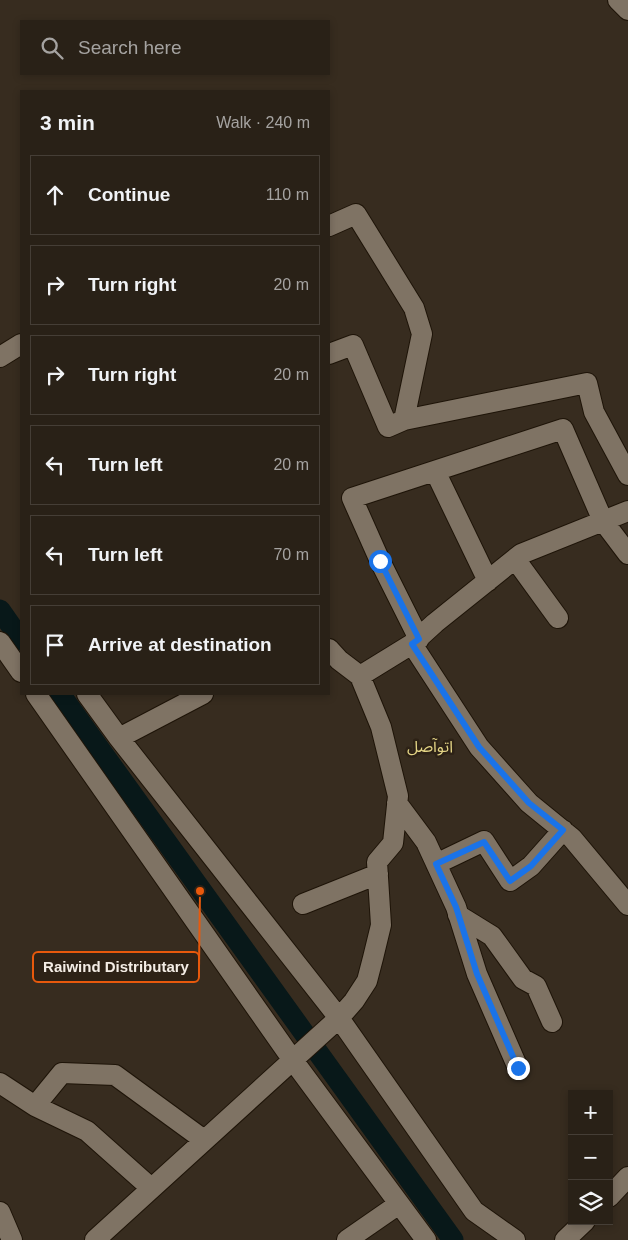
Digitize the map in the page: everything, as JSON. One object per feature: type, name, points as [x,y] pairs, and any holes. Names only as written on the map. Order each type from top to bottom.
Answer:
[{"type":"street","points":[[618,0],[628,10]]},
{"type":"street","points":[[330,226],[356,214],[414,308],[422,334],[404,420]]},
{"type":"street","points":[[0,357],[20,345]]},
{"type":"street","points":[[330,354],[353,345],[388,427],[404,420],[587,383],[594,412],[628,475]]},
{"type":"street","points":[[628,554],[603,521],[563,429],[352,498],[416,641],[479,747],[529,803],[572,838],[628,905]]},
{"type":"street","points":[[435,471],[488,581]]},
{"type":"street","points":[[360,676],[416,641],[435,623],[521,554],[628,511]]},
{"type":"street","points":[[515,559],[558,618]]},
{"type":"street","points":[[0,642],[20,671]]},
{"type":"street","points":[[95,1240],[295,1056],[339,1018],[354,1001],[367,980],[381,925],[377,862],[392,843],[398,796],[381,727],[360,676],[339,660],[330,650]]},
{"type":"street","points":[[37,695],[426,1240]]},
{"type":"street","points":[[88,695],[119,738],[339,1018],[474,1211],[515,1240]]},
{"type":"street","points":[[119,738],[200,695]]},
{"type":"street","points":[[397,803],[426,842],[458,915],[477,974],[518,1068]]},
{"type":"street","points":[[436,864],[484,842],[510,881],[531,866],[563,830]]},
{"type":"street","points":[[303,904],[378,874]]},
{"type":"street","points":[[458,915],[492,936],[523,979],[536,986],[552,1022]]},
{"type":"street","points":[[35,1106],[62,1073],[116,1075],[204,1140]]},
{"type":"street","points":[[0,1083],[35,1106],[87,1131],[151,1188]]},
{"type":"street","points":[[613,1193],[628,1177]]},
{"type":"street","points":[[347,1240],[400,1204]]},
{"type":"street","points":[[0,1212],[12,1240]]},
{"type":"street","points":[[565,1240],[580,1225]]},
{"type":"waterway","points":[[0,610],[20,639]]},
{"type":"waterway","points":[[61,695],[453,1240]]},
{"type":"place","name":"Raiwind Distributary","points":[[200,891]]},
{"type":"district","name":"اتوآصل","points":[[430,746]]},
{"type":"route","points":[[380,561],[419,639],[412,644],[479,747],[529,803],[563,830],[531,866],[510,881],[484,842],[436,864],[456,907],[477,974],[518,1068]]}]
